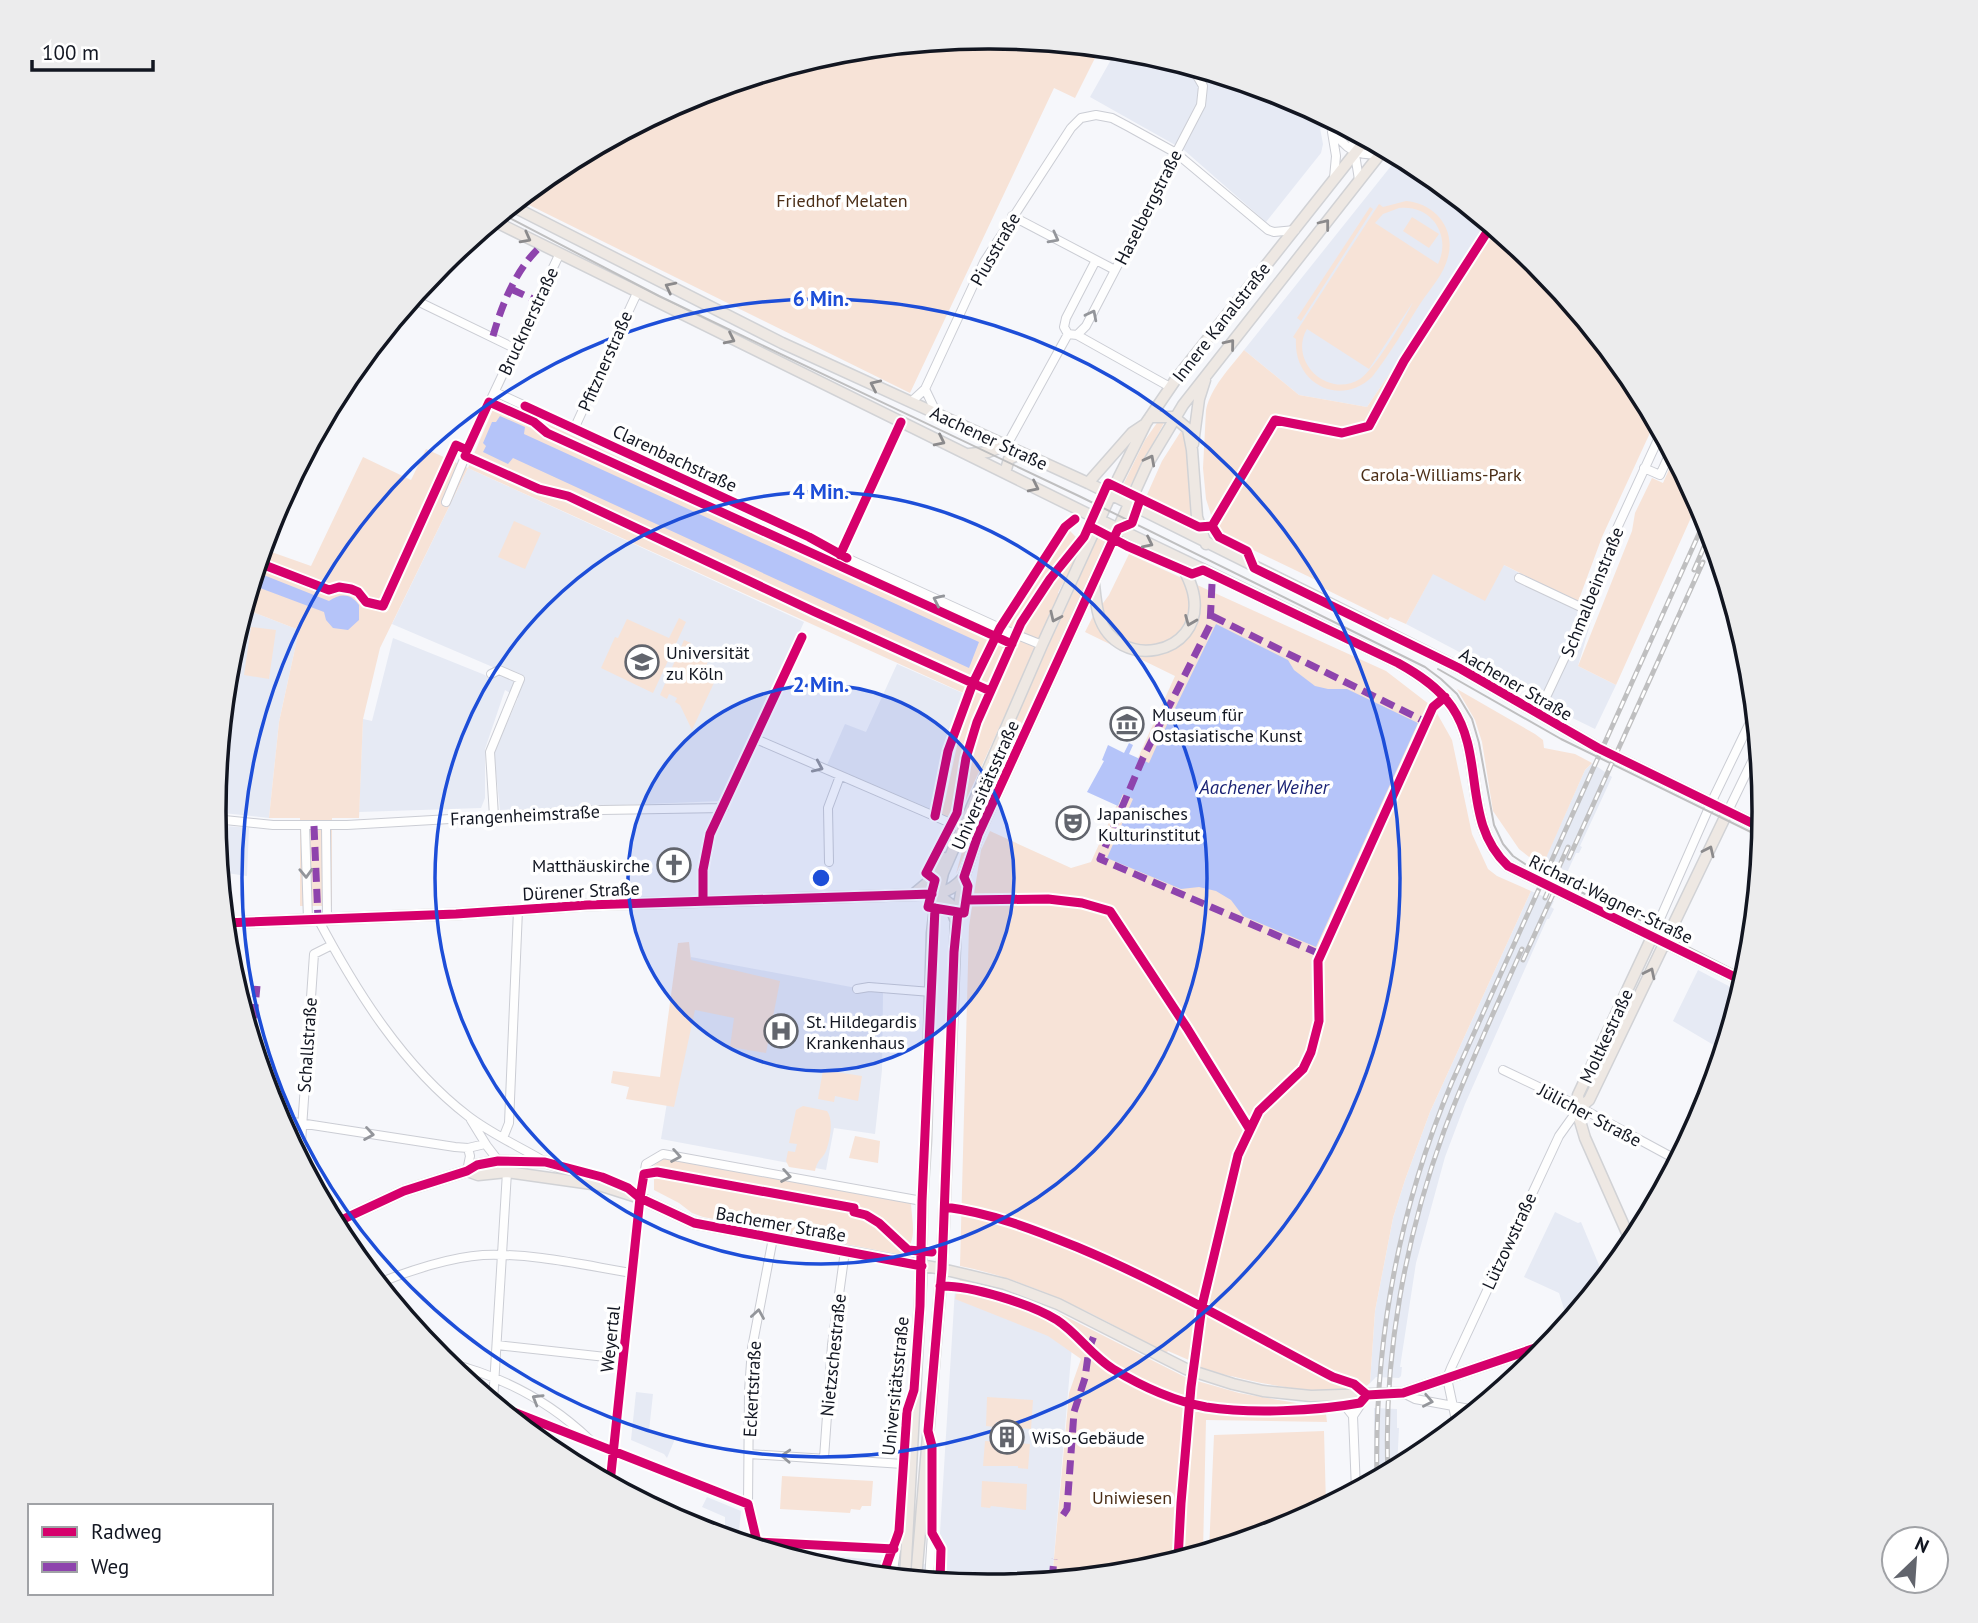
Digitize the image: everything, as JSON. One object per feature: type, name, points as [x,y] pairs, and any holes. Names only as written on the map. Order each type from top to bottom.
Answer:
[{"type":"main road","name":"Innere Kanalstraße","points":[[1100,520],[1148,420],[1170,387],[1361,146]]},
{"type":"main road","name":"Innere Kanalstraße","points":[[1118,529],[1147,465],[1174,417],[1379,156]]},
{"type":"main road","name":"Aachener Straße","points":[[521,210],[771,337],[1111,495],[1461,669],[1619,758],[1752,823]]},
{"type":"main road","name":"Aachener Straße","points":[[502,225],[1118,529],[1398,663],[1420,676],[1451,705]]},
{"type":"main road","points":[[1192,450],[1199,399],[1206,374]]},
{"type":"main road","points":[[1088,484],[1132,433],[1148,420],[1174,417],[1188,429],[1197,517],[1206,544]]},
{"type":"main road","points":[[966,454],[988,452],[1007,446]]},
{"type":"main road","points":[[1005,473],[1010,458],[1022,453]]},
{"type":"main road","name":"Universitätsstraße","points":[[906,1569],[922,1266],[932,933],[937,894],[959,833],[1100,520]]},
{"type":"main road","name":"Universitätsstraße","points":[[917,1570],[942,1269],[956,921],[964,877],[978,835],[1118,529]]},
{"type":"main road","points":[[1094,583],[1099,616],[1110,634],[1126,647],[1146,652],[1166,648],[1175,643],[1188,628],[1195,609],[1192,589],[1177,557]]},
{"type":"main road","name":"Richard-Wagner-Straße","points":[[1451,705],[1466,736],[1486,838],[1500,858],[1519,872],[1733,976]]},
{"type":"main road","name":"Moltkestraße","points":[[1579,1108],[1589,1100],[1728,811]]},
{"type":"main road","points":[[915,893],[927,883],[959,833]]},
{"type":"main road","points":[[946,865],[953,877],[964,877]]},
{"type":"main road","points":[[937,894],[946,892],[964,877]]},
{"type":"main road","points":[[937,894],[950,904],[956,921]]},
{"type":"main road","name":"Dürener Straße","points":[[235,923],[703,900],[937,894]]},
{"type":"main road","name":"Moltkestraße","points":[[1579,1108],[1578,1095],[1652,937]]},
{"type":"main road","points":[[1579,1108],[1585,1138],[1626,1230]]},
{"type":"main road","points":[[926,1140],[939,1137],[948,1146]]},
{"type":"main road","name":"Bachemer Straße","points":[[345,1218],[404,1191],[467,1171],[477,1165],[498,1161],[545,1162],[601,1177],[628,1188],[640,1198]]},
{"type":"main road","name":"Bachemer Straße","points":[[467,1171],[478,1175],[507,1172],[599,1185],[640,1198],[694,1223],[942,1269],[1004,1284],[1058,1304],[1168,1361],[1200,1374],[1263,1391],[1337,1396],[1403,1393],[1529,1350]]},
{"type":"street","name":"Haselbergstraße","points":[[1007,446],[1072,335],[1086,326],[1203,97],[1199,79]]},
{"type":"street","name":"Piusstraße","points":[[911,402],[925,389],[984,261],[1071,128],[1081,118],[1096,115],[1112,118],[1176,153]]},
{"type":"street","points":[[1332,131],[1337,169],[1334,180]]},
{"type":"street","points":[[1335,133],[1347,148],[1356,153],[1369,156],[1375,154]]},
{"type":"street","points":[[1353,142],[1359,180]]},
{"type":"street","points":[[1176,153],[1268,230],[1295,230]]},
{"type":"street","points":[[1012,216],[1115,270]]},
{"type":"street","name":"Brucknerstraße","points":[[446,502],[514,348],[559,255]]},
{"type":"street","name":"Haselbergstraße","points":[[1072,335],[1064,327],[1066,318],[1096,260]]},
{"type":"street","name":"Pfitznerstraße","points":[[575,429],[637,293]]},
{"type":"street","points":[[421,303],[514,348]]},
{"type":"street","points":[[1072,335],[1170,387]]},
{"type":"street","points":[[925,389],[937,414]]},
{"type":"street","name":"Clarenbachstraße","points":[[495,392],[809,537],[840,555],[1042,645]]},
{"type":"street","points":[[840,555],[901,422]]},
{"type":"street","name":"Schmalbeinstraße","points":[[1538,714],[1587,610],[1613,537],[1656,443]]},
{"type":"street","points":[[1644,468],[1660,475],[1666,462]]},
{"type":"street","name":"Universitätsstraße","points":[[935,817],[948,751],[973,683],[1000,628],[1065,527],[1074,519]]},
{"type":"street","points":[[1519,578],[1587,610]]},
{"type":"street","points":[[703,900],[705,850],[802,637]]},
{"type":"street","points":[[491,674],[499,670],[520,678],[490,752],[494,816]]},
{"type":"street","name":"Moltkestraße","points":[[1652,937],[1747,729]]},
{"type":"street","points":[[756,739],[935,817],[959,833]]},
{"type":"street","name":"Moltkestraße","points":[[1728,811],[1750,765]]},
{"type":"street","points":[[829,862],[828,808],[841,776]]},
{"type":"street","name":"Frangenheimstraße","points":[[226,820],[304,826],[689,807],[724,808]]},
{"type":"street","points":[[318,919],[326,825]]},
{"type":"street","points":[[304,826],[318,919],[358,988],[405,1055],[469,1117],[545,1162]]},
{"type":"street","points":[[503,1138],[509,1123],[518,910]]},
{"type":"street","name":"Schallstraße","points":[[301,1139],[314,954],[332,945]]},
{"type":"street","points":[[857,989],[869,987],[931,992]]},
{"type":"street","name":"Jülicher Straße","points":[[1503,1070],[1669,1156]]},
{"type":"street","name":"Lützowstraße","points":[[1447,1378],[1557,1140],[1579,1108]]},
{"type":"street","points":[[469,1117],[485,1144],[507,1172],[495,1392]]},
{"type":"street","points":[[294,1123],[468,1148],[485,1144]]},
{"type":"street","points":[[467,1171],[470,1157],[468,1148]]},
{"type":"street","points":[[640,1198],[646,1164],[663,1154],[922,1201]]},
{"type":"street","name":"Weyertal","points":[[611,1473],[640,1198]]},
{"type":"street","name":"Eckertstraße","points":[[756,1537],[748,1504],[749,1391],[752,1348],[773,1238]]},
{"type":"street","name":"Nietzschestraße","points":[[824,1458],[832,1345],[845,1251]]},
{"type":"street","points":[[388,1280],[457,1259],[480,1255],[555,1261],[632,1273]]},
{"type":"street","points":[[497,1345],[624,1359]]},
{"type":"street","points":[[470,1370],[495,1378],[543,1403],[571,1422],[592,1441]]},
{"type":"street","points":[[1447,1378],[1455,1415]]},
{"type":"street","name":"Universitätsstraße","points":[[893,1567],[907,1411],[914,1390]]},
{"type":"street","points":[[1403,1393],[1415,1399],[1463,1408]]},
{"type":"street","points":[[1356,1480],[1353,1416],[1367,1395]]},
{"type":"street","points":[[1337,1396],[1353,1416]]},
{"type":"street","points":[[522,1414],[748,1504]]},
{"type":"street","name":"Universitätsstraße","points":[[928,1431],[932,1446],[930,1571]]},
{"type":"street","points":[[749,1454],[903,1464]]},
{"type":"street","points":[[768,1541],[894,1549]]},
{"type":"shaded area","points":[[1111,60],[1138,64],[1234,89],[1281,107],[1325,127],[1320,128],[1323,144],[1321,153],[1266,222],[1184,150],[1090,97]]},
{"type":"shaded area","points":[[1392,165],[1485,232],[1367,407],[1299,395],[1244,350]]},
{"type":"shaded area","name":"Universität zu Köln","points":[[468,468],[804,622],[728,790],[720,801],[500,810],[494,753],[518,698],[505,690],[485,749],[485,798],[481,808],[359,812],[363,719],[372,721],[393,638],[485,675],[490,681],[495,668],[392,624]]},
{"type":"shaded area","points":[[1504,565],[1594,611],[1578,666],[1616,685],[1595,729],[1548,706],[1528,688],[1406,624],[1433,573]]},
{"type":"shaded area","points":[[253,612],[299,630],[279,722],[269,818],[226,813],[233,712]]},
{"type":"shaded area","points":[[897,664],[967,695],[934,813],[827,765],[845,724],[866,732]]},
{"type":"shaded area","points":[[1592,763],[1612,777],[1580,846],[1582,847],[1579,853],[1576,853],[1565,877],[1545,867],[1545,859],[1585,770]]},
{"type":"shaded area","points":[[227,826],[249,828],[247,876],[229,873]]},
{"type":"shaded area","points":[[1531,891],[1554,901],[1551,907],[1554,909],[1547,919],[1465,1104],[1445,1157],[1416,1263],[1400,1367],[1401,1376],[1376,1377],[1370,1383],[1375,1311],[1393,1218],[1405,1180],[1430,1112]]},
{"type":"shaded area","name":"St. Hildegardis Krankenhaus","points":[[691,957],[883,993],[882,1070],[875,1134],[834,1128],[826,1170],[661,1139]]},
{"type":"shaded area","points":[[1698,970],[1731,987],[1715,1046],[1673,1021]]},
{"type":"shaded area","points":[[1555,1212],[1581,1222],[1600,1267],[1565,1311],[1559,1293],[1524,1277]]},
{"type":"shaded area","points":[[955,1289],[1060,1332],[1072,1346],[1053,1571],[989,1574],[939,1572],[889,1567],[825,1556],[938,1565]]},
{"type":"shaded area","points":[[636,1392],[653,1394],[649,1431],[675,1439],[667,1458],[664,1454],[631,1440]]},
{"type":"shaded area","points":[[1374,1408],[1397,1409],[1398,1455],[1374,1469]]},
{"type":"shaded area","points":[[707,1497],[741,1511],[739,1531],[725,1527],[725,1517],[702,1507]]},
{"type":"green space","name":"Friedhof Melaten","points":[[989,49],[1095,57],[1075,98],[1054,88],[910,393],[528,205],[608,151],[652,128],[744,89],[792,75],[889,56],[939,51]]},
{"type":"green space","points":[[1406,201],[1434,212],[1446,227],[1449,236],[1446,263],[1372,377],[1359,386],[1346,390],[1320,386],[1310,379],[1302,368],[1297,355],[1296,339],[1293,337],[1379,204],[1383,207]],"holes":[[[1399,208],[1421,211],[1436,224],[1442,242],[1438,264],[1375,223],[1383,214]],[[1413,302],[1381,355],[1366,374],[1360,379],[1348,384],[1336,384],[1314,374],[1307,364],[1303,353],[1307,329],[1369,369]]]},
{"type":"green space","points":[[1370,207],[1373,209],[1301,321],[1297,318]]},
{"type":"green space","points":[[1412,217],[1439,234],[1429,248],[1403,231]]},
{"type":"green space","name":"Carola-Williams-Park","points":[[1485,232],[1528,272],[1594,347],[1650,432],[1602,537],[1578,602],[1504,565],[1485,601],[1433,574],[1406,624],[1390,617],[1388,620],[1321,587],[1322,583],[1222,535],[1214,524],[1206,499],[1203,468],[1206,410],[1217,386],[1244,350],[1299,395],[1367,407]]},
{"type":"green space","points":[[497,400],[999,637],[1069,530],[1078,539],[1076,555],[961,811],[947,819],[940,810],[945,801],[960,732],[970,707],[970,696],[468,468]]},
{"type":"green space","points":[[1159,420],[1165,421],[1129,488],[1123,485],[1145,440]]},
{"type":"green space","points":[[1183,428],[1187,443],[1193,520],[1146,497],[1162,461]]},
{"type":"green space","points":[[426,449],[468,468],[380,648],[363,719],[359,818],[332,818],[332,906],[300,906],[300,818],[269,818],[279,722],[299,630],[253,612],[272,552],[311,566],[363,457],[411,480]]},
{"type":"green space","points":[[1670,468],[1691,517],[1616,685],[1578,666],[1632,531],[1635,513],[1652,478],[1663,483]]},
{"type":"green space","points":[[514,521],[541,533],[525,569],[498,557]]},
{"type":"green space","points":[[1098,537],[1107,541],[1031,703],[956,874],[986,782]]},
{"type":"green space","points":[[1129,554],[1386,671],[1434,708],[1452,740],[1472,834],[1488,869],[1497,876],[1531,891],[1430,1112],[1405,1180],[1393,1218],[1375,1311],[1370,1383],[1358,1389],[1314,1391],[1260,1383],[1198,1367],[1198,1364],[1168,1351],[1166,1353],[1066,1302],[1014,1281],[960,1266],[969,926],[981,850],[990,831],[1071,868],[1091,862],[1175,676],[1085,632],[1109,595]]},
{"type":"green space","points":[[679,618],[686,622],[653,693],[601,668],[615,637],[618,638],[627,619],[669,638]]},
{"type":"green space","points":[[251,627],[276,630],[269,679],[244,675]]},
{"type":"green space","points":[[684,640],[691,643],[688,650],[698,654],[701,647],[712,652],[706,666],[719,672],[692,730],[680,705],[675,702],[677,698],[669,694],[667,699],[660,695]]},
{"type":"green space","points":[[1457,689],[1535,734],[1543,740],[1544,748],[1575,754],[1592,763],[1585,770],[1542,867],[1519,849],[1493,811],[1482,742],[1475,720]]},
{"type":"green space","points":[[689,942],[691,960],[780,981],[766,1053],[730,1047],[734,1018],[695,1010],[674,1107],[626,1099],[629,1087],[611,1083],[613,1071],[660,1077],[678,943]]},
{"type":"green space","points":[[823,1070],[862,1076],[858,1101],[835,1096],[834,1102],[818,1099]]},
{"type":"green space","points":[[803,1106],[827,1111],[830,1120],[831,1130],[825,1154],[815,1171],[789,1167],[786,1161],[788,1151],[795,1152],[797,1144],[789,1143],[796,1110]]},
{"type":"green space","points":[[855,1136],[880,1141],[878,1163],[849,1158]]},
{"type":"green space","points":[[670,1158],[911,1203],[911,1243],[903,1255],[703,1217],[654,1190],[654,1178],[650,1169],[662,1159]]},
{"type":"green space","name":"Uniwiesen","points":[[960,1279],[1033,1300],[1187,1378],[1239,1393],[1308,1405],[1325,1405],[1327,1422],[1206,1420],[1203,1543],[1138,1559],[1053,1571],[1069,1393],[1081,1359],[1048,1336],[955,1299]]},
{"type":"green space","points":[[987,1397],[1033,1400],[1031,1429],[1021,1428],[1020,1424],[996,1422],[995,1427],[986,1426]]},
{"type":"green space","points":[[1324,1431],[1326,1495],[1281,1516],[1209,1541],[1214,1435]]},
{"type":"green space","points":[[985,1441],[1030,1444],[1028,1469],[1018,1466],[983,1466]]},
{"type":"green space","points":[[782,1476],[873,1481],[871,1506],[862,1506],[860,1510],[851,1509],[850,1513],[780,1509]]},
{"type":"green space","points":[[982,1481],[1027,1484],[1026,1510],[981,1507]]},
{"type":"water","points":[[500,416],[525,427],[524,434],[979,642],[969,668],[513,458],[508,464],[483,452],[486,446],[483,443],[492,422],[496,422]]},
{"type":"water","points":[[264,575],[329,601],[349,596],[359,605],[359,620],[348,630],[333,628],[326,620],[324,612],[260,588]]},
{"type":"water","name":"Aachener Weiher","points":[[1216,624],[1288,660],[1294,670],[1315,686],[1347,689],[1418,723],[1316,947],[1243,916],[1231,900],[1216,891],[1199,887],[1181,889],[1107,858],[1133,799],[1123,794],[1118,806],[1087,792],[1104,761],[1102,760],[1108,745],[1124,753],[1129,743],[1133,745],[1129,754],[1149,763],[1158,736],[1161,737]]},
{"type":"tram line","points":[[511,218],[659,296],[1081,497],[1425,667],[1457,694],[1472,719],[1494,825],[1503,844],[1513,856],[1534,870],[1647,923],[1735,971]]},
{"type":"tram line","points":[[1438,669],[1561,739],[1751,832]]},
{"type":"railway","points":[[1377,1468],[1377,1427],[1385,1326],[1404,1227],[1433,1130],[1452,1082],[1699,534]]},
{"type":"railway","points":[[1694,570],[1704,547]]},
{"type":"railway","points":[[1569,858],[1703,562]]},
{"type":"railway","points":[[1545,898],[1568,847]]},
{"type":"railway","points":[[1523,960],[1555,890]]},
{"type":"railway","points":[[1388,1461],[1387,1429],[1393,1342],[1418,1214],[1453,1108],[1522,949]]},
{"type":"marked path","points":[[493,336],[511,288],[524,265],[541,246]]},
{"type":"marked path","points":[[511,289],[537,301]]},
{"type":"marked path","points":[[1212,584],[1210,625],[1143,758],[1100,859],[1320,954]]},
{"type":"marked path","points":[[1212,616],[1426,722]]},
{"type":"marked path","points":[[314,826],[318,919]]},
{"type":"marked path","points":[[254,1016],[257,986]]},
{"type":"marked path","points":[[1063,1515],[1067,1509],[1074,1412],[1095,1333]]},
{"type":"marked path","points":[[1053,1571],[1054,1559]]},
{"type":"cycle path","points":[[1212,526],[1275,420],[1342,433],[1369,426],[1404,361],[1486,233]]},
{"type":"cycle path","points":[[267,566],[329,590],[339,587],[351,589],[358,592],[366,602],[383,606],[456,445],[467,450],[489,402],[534,422],[547,433],[1012,644]]},
{"type":"cycle path","points":[[525,406],[809,537],[847,558]]},
{"type":"cycle path","points":[[840,555],[901,422]]},
{"type":"cycle path","points":[[465,456],[539,489],[568,496],[990,691]]},
{"type":"cycle path","points":[[1140,500],[1132,523],[1118,529],[978,835],[964,877],[968,886],[964,913],[928,907],[935,880],[926,873],[957,813],[966,758],[977,722],[1021,623],[1050,579],[1084,537],[1108,483],[1199,527],[1212,526]]},
{"type":"cycle path","points":[[935,816],[948,751],[973,683],[1000,628],[1065,527],[1075,519]]},
{"type":"cycle path","points":[[1089,526],[1192,574],[1203,570],[1420,676],[1452,707],[1462,726],[1484,830],[1493,849],[1508,866],[1733,976]]},
{"type":"cycle path","points":[[1212,526],[1219,537],[1247,551],[1254,568],[1461,669],[1598,748],[1752,823]]},
{"type":"cycle path","points":[[703,900],[703,870],[710,834],[802,637]]},
{"type":"cycle path","points":[[1179,1550],[1191,1387],[1202,1306],[1238,1155],[1259,1111],[1303,1069],[1311,1052],[1319,1021],[1318,961],[1433,707],[1445,697]]},
{"type":"cycle path","points":[[235,923],[456,914],[587,905],[932,894]]},
{"type":"cycle path","points":[[966,900],[1048,899],[1082,903],[1110,911],[1250,1130]]},
{"type":"cycle path","points":[[886,1566],[899,1531],[907,1411],[914,1390],[920,1306],[935,908]]},
{"type":"cycle path","points":[[940,1572],[941,1549],[932,1533],[932,1446],[928,1431],[942,1269],[954,952],[958,912]]},
{"type":"cycle path","points":[[345,1218],[404,1191],[467,1171],[477,1165],[498,1161],[545,1162],[602,1177],[694,1223],[922,1266]]},
{"type":"cycle path","points":[[611,1474],[644,1174],[657,1172],[854,1208],[854,1212],[879,1223],[908,1250],[932,1252]]},
{"type":"cycle path","points":[[945,1207],[1012,1222],[1110,1261],[1333,1377],[1354,1384],[1367,1395]]},
{"type":"cycle path","points":[[940,1286],[983,1292],[1046,1314],[1064,1325],[1113,1369],[1182,1401],[1206,1407],[1243,1410],[1304,1410],[1360,1403],[1367,1395]]},
{"type":"cycle path","points":[[1367,1395],[1403,1393],[1529,1350]]},
{"type":"cycle path","points":[[526,1417],[748,1504],[756,1537]]},
{"type":"cycle path","points":[[774,1543],[894,1549]]},
{"type":"place","name":"Universität zu Köln","points":[[642,662]]},
{"type":"place","name":"Museum für Ostasiatische Kunst","points":[[1127,724]]},
{"type":"place","name":"Japanisches Kulturinstitut","points":[[1073,823]]},
{"type":"place","name":"Matthäuskirche","points":[[674,865]]},
{"type":"place","name":"St. Hildegardis Krankenhaus","points":[[781,1031]]},
{"type":"place","name":"WiSo-Gebäude","points":[[1007,1437]]}]
